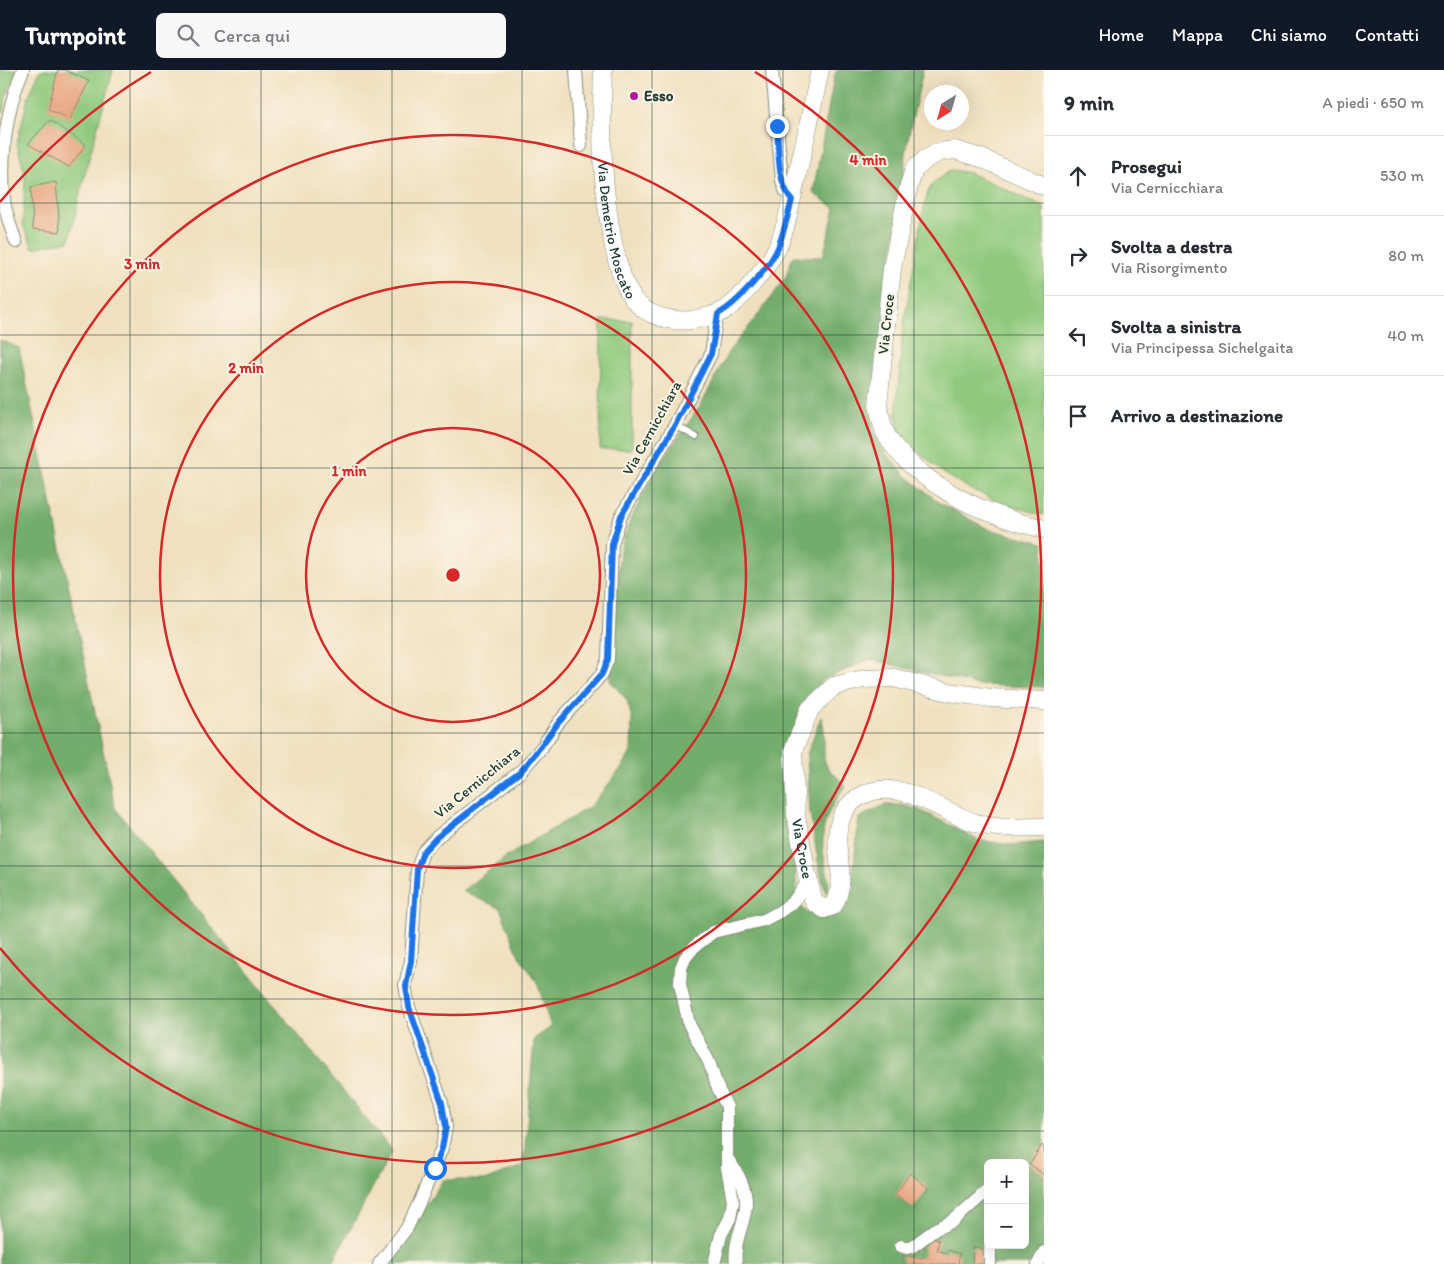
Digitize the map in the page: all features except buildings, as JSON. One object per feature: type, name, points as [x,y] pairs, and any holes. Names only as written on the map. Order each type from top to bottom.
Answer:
[{"type":"street","points":[[16,242],[8,220],[4,199],[5,127],[15,90],[24,70]]},
{"type":"street","points":[[576,70],[581,146]]},
{"type":"street","name":"Via Demetrio Moscato","points":[[603,70],[601,125],[604,186],[616,258],[628,290],[635,301],[645,310],[656,316],[684,320],[718,314]]},
{"type":"street","points":[[772,70],[782,181],[786,192],[792,200]]},
{"type":"street","points":[[718,314],[731,306],[756,279],[778,246],[792,200],[820,70]]},
{"type":"street","name":"Via Croce","points":[[1044,186],[981,158],[955,150],[939,152],[926,159],[914,170],[908,185],[892,268],[878,405],[887,436],[901,454],[934,483],[964,502],[1000,516],[1044,529]]},
{"type":"street","name":"Via Cernicchiara","points":[[379,1264],[407,1228],[442,1148],[446,1127],[442,1103],[409,1007],[406,986],[411,961],[417,869],[420,860],[423,852],[437,837],[520,772],[542,747],[559,722],[602,674],[608,659],[612,544],[621,516],[675,425],[711,354],[718,314]]},
{"type":"street","name":"Via Croce","points":[[1044,701],[991,698],[949,692],[894,678],[864,679],[834,686],[810,709],[793,751],[796,815],[808,880],[814,902],[824,909],[833,906],[839,896],[841,884],[836,844],[838,826],[843,813],[854,798],[876,789],[907,792],[976,823],[1000,828],[1044,827]]},
{"type":"street","points":[[714,1264],[721,1235],[730,1218],[733,1201],[726,1156],[727,1108],[709,1062],[689,1024],[680,984],[681,968],[685,958],[694,947],[713,932],[764,920],[780,912],[793,902],[808,880]]},
{"type":"street","points":[[726,1156],[735,1168],[742,1183],[746,1202],[736,1240],[736,1264]]},
{"type":"street","points":[[901,1246],[907,1248],[913,1246],[936,1229],[953,1221],[984,1194]]},
{"type":"street","points":[[990,1249],[990,1264]]},
{"type":"street","points":[[1038,1264],[1044,1252]]},
{"type":"lane","points":[[675,425],[696,437]]},
{"type":"green space","points":[[0,70],[17,70],[6,96],[4,112],[0,113]]},
{"type":"green space","points":[[40,70],[113,70],[69,241],[33,248],[23,225],[25,175],[17,143],[28,98]]},
{"type":"green space","points":[[837,70],[923,70],[908,139],[872,409],[873,430],[881,448],[906,476],[940,503],[988,529],[1044,543],[1044,687],[976,685],[870,659],[823,680],[801,705],[783,770],[795,865],[797,901],[807,913],[823,918],[840,914],[850,901],[859,818],[884,805],[901,805],[917,809],[978,840],[1011,845],[1044,842],[1044,1264],[386,1264],[392,1259],[443,1180],[487,1180],[522,1166],[534,1039],[551,1027],[537,982],[519,956],[500,908],[462,891],[509,855],[591,806],[623,766],[631,752],[632,719],[627,700],[610,681],[620,550],[631,518],[656,470],[702,403],[729,351],[785,279],[793,256],[823,257],[835,208],[813,193],[834,77]]},
{"type":"green space","points":[[951,170],[970,173],[1044,207],[1044,515],[1004,504],[970,489],[942,472],[911,445],[899,430],[896,415],[903,328],[923,212],[928,192],[933,183]]},
{"type":"green space","points":[[601,320],[632,321],[632,449],[600,449]]},
{"type":"green space","points":[[0,340],[19,348],[115,808],[392,1151],[332,1264],[0,1264]]},
{"type":"green space","points":[[821,717],[824,729],[824,758],[827,767],[846,786],[833,805],[823,831],[823,851],[829,883],[826,894],[820,872],[810,814],[807,754]]},
{"type":"place","name":"Esso","points":[[634,96]]},
{"type":"route","points":[[435,1168],[442,1148],[446,1127],[442,1103],[409,1007],[406,986],[411,961],[417,869],[423,852],[437,837],[520,772],[542,747],[559,722],[602,674],[608,659],[612,544],[621,516],[675,425],[711,354],[718,314],[731,306],[756,279],[778,246],[792,200],[783,187],[777,126]]}]
